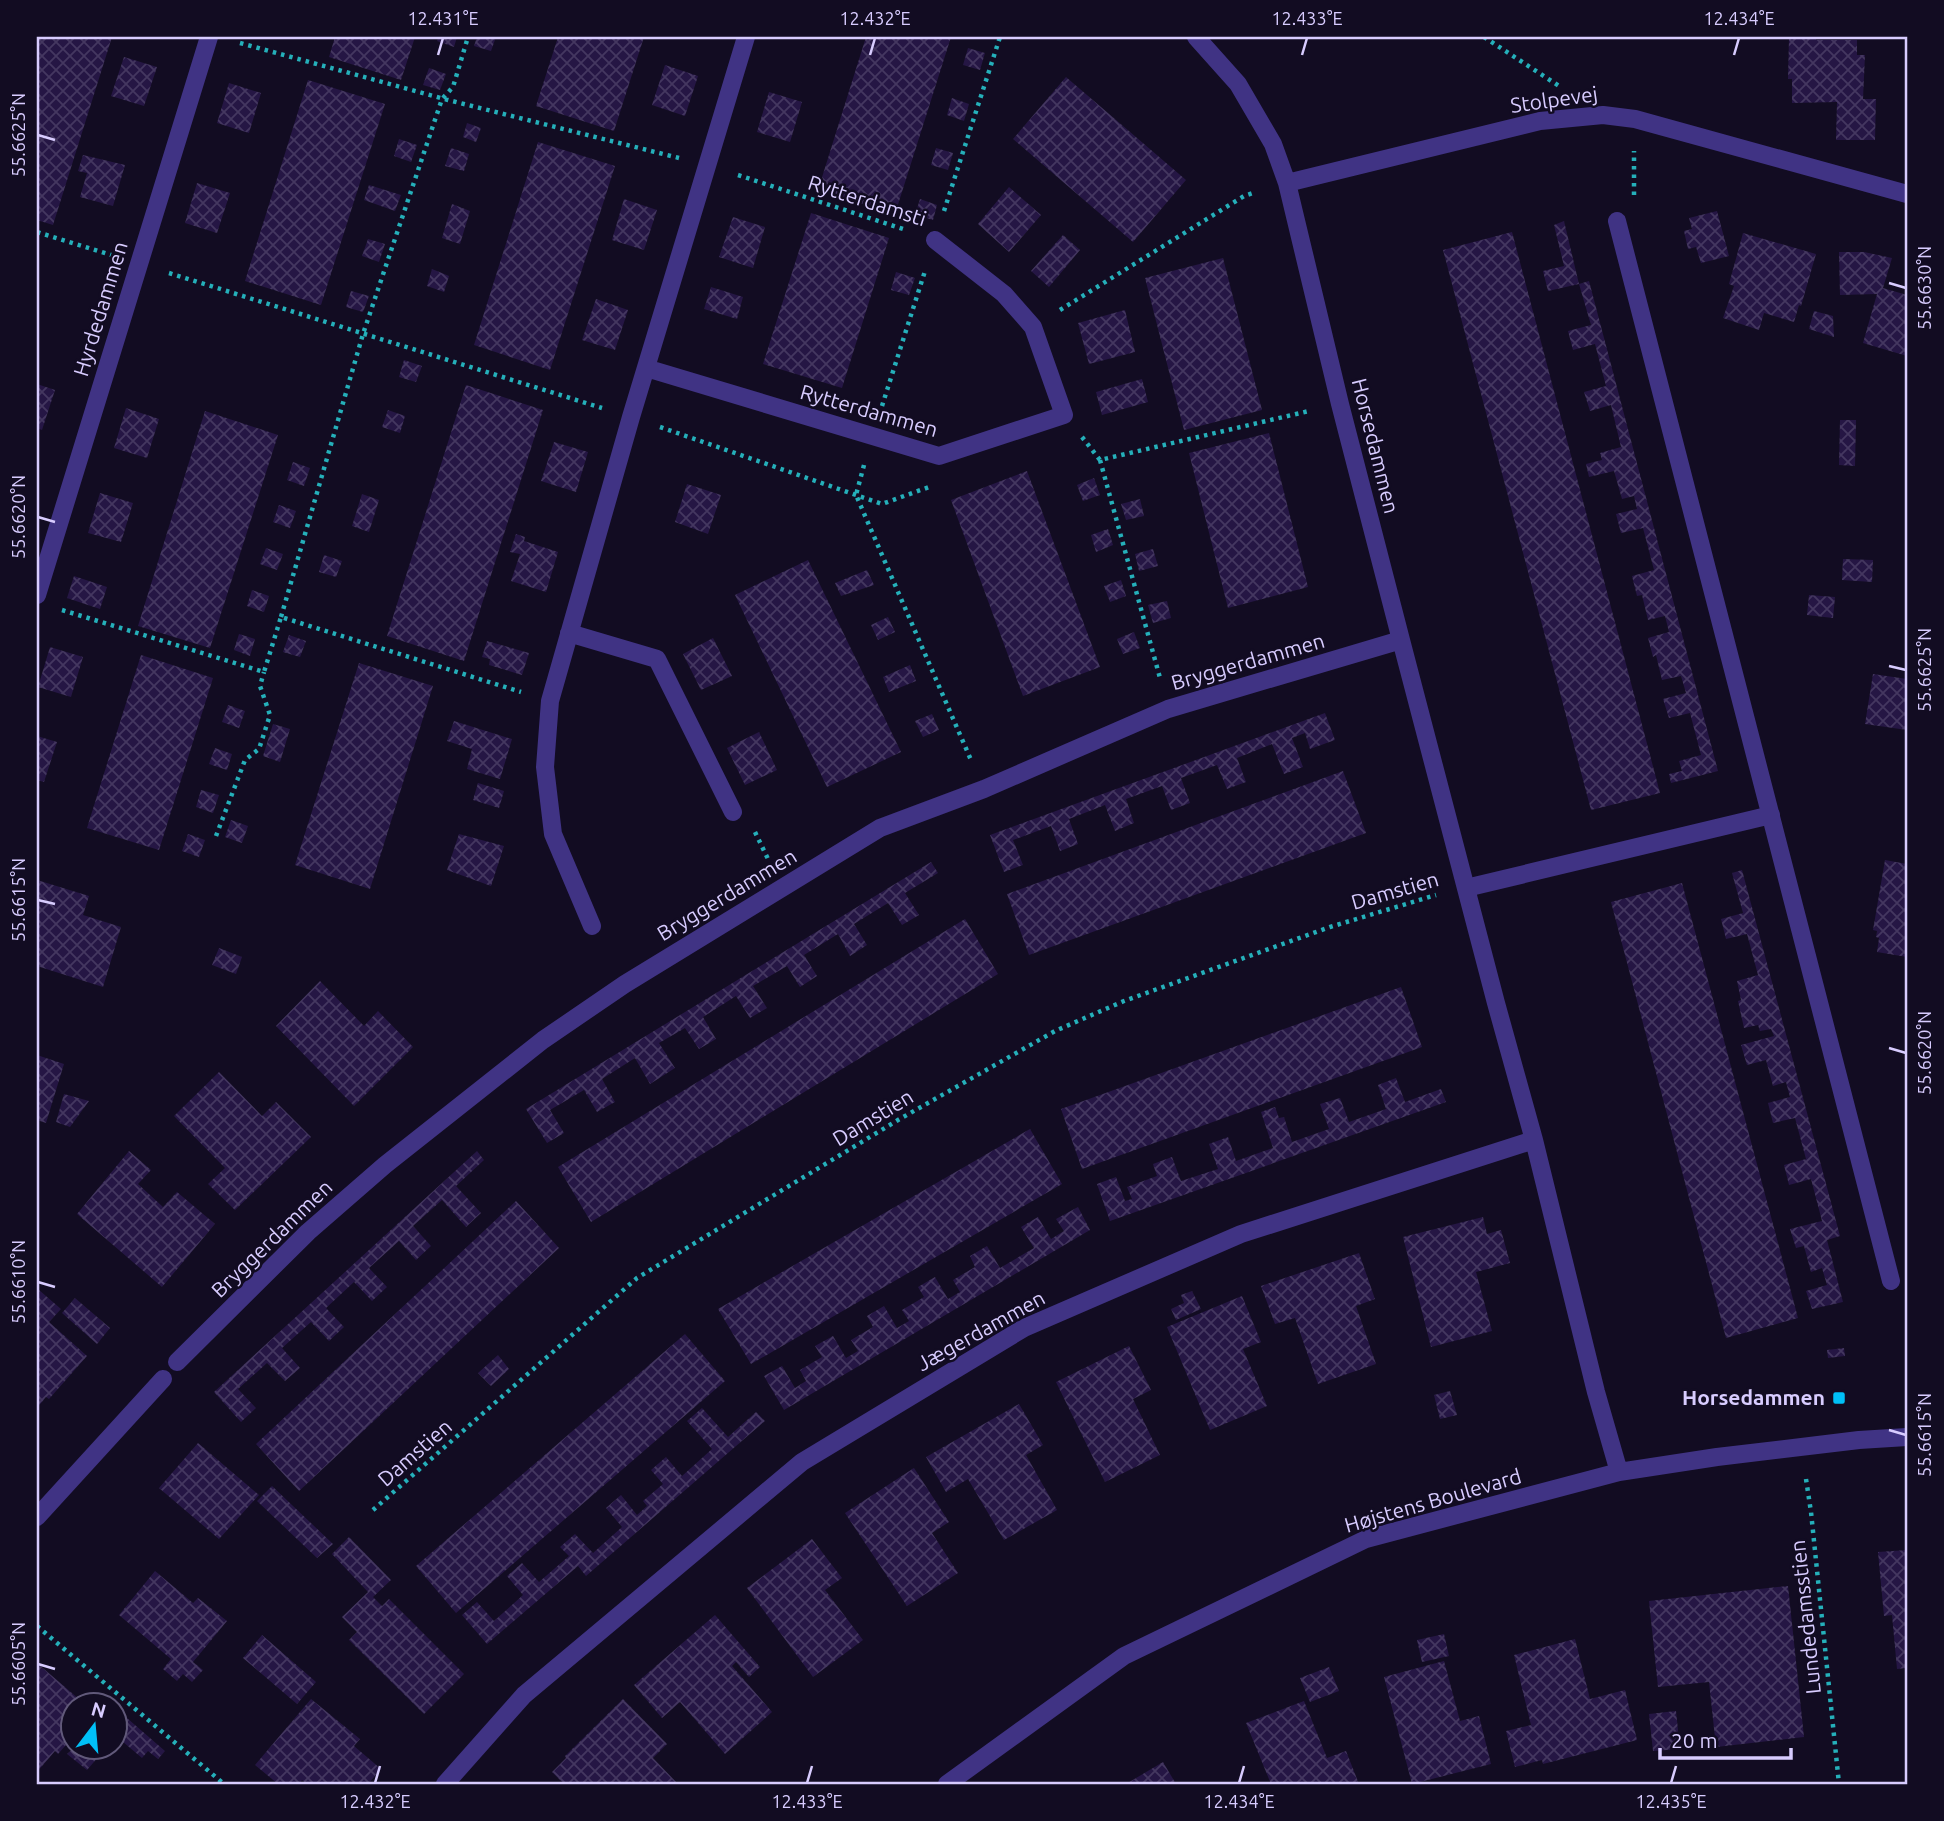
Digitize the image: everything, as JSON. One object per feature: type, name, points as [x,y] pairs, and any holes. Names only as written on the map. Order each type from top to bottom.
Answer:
[{"type":"street","name":"Hyrdedammen","points":[[39,589],[209,37]]},
{"type":"street","points":[[592,926],[554,834],[545,767],[550,701],[631,417],[746,37]]},
{"type":"street","name":"Horsedammen","points":[[1196,37],[1238,84],[1272,144],[1287,183],[1340,404],[1619,1472]]},
{"type":"street","name":"Stolpevej","points":[[1287,183],[1540,121],[1603,115],[1635,119],[1907,194]]},
{"type":"street","points":[[1617,221],[1891,1281]]},
{"type":"street","points":[[935,240],[1004,294],[1032,327],[1064,415]]},
{"type":"street","name":"Rytterdammen","points":[[646,368],[939,456],[1064,415]]},
{"type":"street","points":[[569,633],[656,659],[733,812]]},
{"type":"street","name":"Bryggerdammen","points":[[177,1362],[317,1224],[385,1165],[543,1040],[625,984],[880,828],[984,789],[1168,709],[1401,640]]},
{"type":"street","points":[[1466,887],[1771,815]]},
{"type":"street","name":"Jægerdammen","points":[[445,1784],[524,1695],[802,1462],[1024,1328],[1241,1234],[1534,1140]]},
{"type":"street","points":[[38,1512],[163,1379]]},
{"type":"street","name":"Højstens Boulevard","points":[[947,1784],[1124,1656],[1366,1539],[1619,1472],[1717,1457],[1907,1437]]},
{"type":"path","points":[[216,836],[245,760],[259,749],[270,715],[260,686],[264,672],[363,334],[442,99],[453,87],[468,37]]},
{"type":"path","name":"Rytterdamsti","points":[[229,40],[442,99],[707,165],[935,240],[1000,37]]},
{"type":"path","points":[[1484,37],[1603,115]]},
{"type":"path","points":[[1617,221],[1634,203],[1635,119]]},
{"type":"path","points":[[1032,327],[1244,195],[1287,183]]},
{"type":"path","points":[[37,232],[631,417],[882,504],[934,485]]},
{"type":"path","points":[[935,240],[856,495],[984,789]]},
{"type":"path","points":[[1100,460],[1340,404]]},
{"type":"path","points":[[1064,415],[1100,460],[1168,709]]},
{"type":"path","points":[[39,589],[55,608],[264,672]]},
{"type":"path","points":[[281,617],[550,701]]},
{"type":"path","points":[[733,812],[750,821],[782,888]]},
{"type":"path","name":"Damstien","points":[[373,1510],[637,1278],[898,1120],[1055,1031],[1124,1001],[1330,927],[1466,887]]},
{"type":"path","name":"Lundedamsstien","points":[[1800,1447],[1811,1512],[1839,1784]]},
{"type":"path","points":[[37,1626],[224,1784]]},
{"type":"building","points":[[37,37],[112,37],[53,225],[37,220]]},
{"type":"building","points":[[335,37],[415,37],[401,80],[329,57]]},
{"type":"building","points":[[439,37],[457,37],[454,47],[437,41]]},
{"type":"building","points":[[477,37],[496,37],[491,51],[474,46]]},
{"type":"building","points":[[558,37],[644,37],[614,131],[536,106]]},
{"type":"building","points":[[866,37],[951,37],[895,214],[818,190]]},
{"type":"building","points":[[1789,38],[1857,40],[1857,55],[1865,55],[1863,99],[1876,99],[1875,140],[1836,140],[1837,102],[1792,103],[1792,79],[1788,79]]},
{"type":"building","points":[[968,48],[985,53],[980,70],[963,65]]},
{"type":"building","points":[[124,57],[157,67],[144,106],[111,96]]},
{"type":"building","points":[[665,65],[698,76],[685,116],[652,105]]},
{"type":"building","points":[[429,68],[446,74],[440,90],[423,85]]},
{"type":"building","points":[[1066,77],[1186,180],[1133,242],[1013,139]]},
{"type":"building","points":[[308,80],[385,104],[321,305],[245,281]]},
{"type":"building","points":[[229,83],[261,93],[249,133],[217,123]]},
{"type":"building","points":[[769,92],[802,102],[790,142],[757,132]]},
{"type":"building","points":[[952,98],[969,104],[964,121],[947,115]]},
{"type":"building","points":[[467,123],[481,128],[476,142],[463,137]]},
{"type":"building","points":[[399,139],[417,145],[411,162],[394,156]]},
{"type":"building","points":[[538,142],[615,166],[550,370],[474,345]]},
{"type":"building","points":[[451,148],[469,154],[464,171],[445,166]]},
{"type":"building","points":[[936,148],[953,153],[948,170],[931,165]]},
{"type":"building","points":[[83,155],[125,165],[113,206],[80,197],[87,173],[78,171]]},
{"type":"building","points":[[197,183],[230,193],[217,233],[185,223]]},
{"type":"building","points":[[369,185],[401,195],[395,211],[364,200]]},
{"type":"building","points":[[1009,187],[1041,215],[1009,252],[978,224]]},
{"type":"building","points":[[624,199],[657,210],[644,250],[612,240]]},
{"type":"building","points":[[920,199],[937,205],[933,220],[915,215]]},
{"type":"building","points":[[452,204],[470,211],[460,244],[442,238]]},
{"type":"building","points":[[1717,211],[1729,256],[1701,263],[1696,247],[1688,249],[1684,231],[1692,229],[1689,218]]},
{"type":"building","points":[[811,213],[889,238],[842,388],[763,364]]},
{"type":"building","points":[[733,217],[765,227],[753,268],[719,257]]},
{"type":"building","points":[[1564,221],[1579,284],[1548,291],[1543,271],[1564,266],[1554,225]]},
{"type":"building","points":[[1512,232],[1660,793],[1591,810],[1443,250]]},
{"type":"building","points":[[1743,233],[1816,254],[1794,322],[1764,313],[1759,330],[1723,318],[1734,286],[1729,284]]},
{"type":"building","points":[[1063,235],[1080,250],[1049,287],[1031,271]]},
{"type":"building","points":[[368,239],[385,244],[379,262],[362,256]]},
{"type":"building","points":[[1839,252],[1864,252],[1892,258],[1883,288],[1907,295],[1907,356],[1863,343],[1877,294],[1840,295]]},
{"type":"building","points":[[1223,258],[1262,410],[1184,430],[1145,278]]},
{"type":"building","points":[[432,269],[449,276],[444,292],[427,286]]},
{"type":"building","points":[[896,272],[915,278],[909,295],[891,290]]},
{"type":"building","points":[[1589,281],[1718,771],[1671,783],[1669,774],[1682,771],[1679,761],[1701,755],[1690,713],[1669,718],[1663,699],[1686,693],[1681,676],[1662,680],[1656,655],[1653,657],[1648,638],[1669,632],[1665,616],[1648,620],[1642,595],[1637,596],[1632,576],[1654,570],[1643,528],[1621,533],[1616,514],[1637,509],[1634,496],[1622,499],[1614,471],[1589,477],[1586,464],[1602,460],[1600,453],[1621,447],[1611,405],[1590,411],[1584,392],[1606,386],[1595,344],[1573,350],[1568,331],[1591,325],[1579,284]]},
{"type":"building","points":[[711,287],[743,297],[737,319],[704,309]]},
{"type":"building","points":[[351,291],[369,296],[363,312],[346,307]]},
{"type":"building","points":[[596,299],[628,310],[615,350],[582,340]]},
{"type":"building","points":[[1125,310],[1135,352],[1089,364],[1078,323]]},
{"type":"building","points":[[1814,311],[1833,316],[1834,337],[1809,329]]},
{"type":"building","points":[[404,360],[422,366],[416,382],[399,377]]},
{"type":"building","points":[[1142,379],[1148,402],[1102,415],[1096,392]]},
{"type":"building","points":[[37,384],[55,390],[42,430],[37,428]]},
{"type":"building","points":[[466,385],[543,410],[464,661],[387,636]]},
{"type":"building","points":[[126,408],[159,419],[147,458],[114,448]]},
{"type":"building","points":[[388,410],[405,416],[400,433],[382,427]]},
{"type":"building","points":[[205,411],[278,435],[210,648],[138,626]]},
{"type":"building","points":[[1840,420],[1856,420],[1855,466],[1839,465]]},
{"type":"building","points":[[1269,433],[1308,587],[1228,608],[1189,453]]},
{"type":"building","points":[[554,442],[588,452],[576,492],[541,481]]},
{"type":"building","points":[[293,462],[310,468],[304,486],[287,480]]},
{"type":"building","points":[[1027,471],[1100,667],[1023,696],[951,500]]},
{"type":"building","points":[[1094,478],[1100,495],[1083,501],[1077,485]]},
{"type":"building","points":[[687,484],[721,495],[708,534],[675,522]]},
{"type":"building","points":[[100,493],[133,503],[121,542],[88,533]]},
{"type":"building","points":[[362,494],[379,500],[369,532],[352,526]]},
{"type":"building","points":[[1140,499],[1144,516],[1126,520],[1121,504]]},
{"type":"building","points":[[279,505],[296,511],[290,528],[273,522]]},
{"type":"building","points":[[1108,529],[1113,545],[1096,552],[1091,535]]},
{"type":"building","points":[[516,534],[525,537],[524,541],[558,552],[546,592],[511,581],[520,554],[510,552]]},
{"type":"building","points":[[266,548],[283,554],[277,570],[260,564]]},
{"type":"building","points":[[1153,549],[1158,566],[1139,571],[1135,554]]},
{"type":"building","points":[[324,555],[342,561],[336,577],[319,572]]},
{"type":"building","points":[[1843,559],[1873,560],[1872,582],[1842,580]]},
{"type":"building","points":[[808,560],[901,752],[827,787],[735,595]]},
{"type":"building","points":[[867,570],[874,585],[841,596],[835,583]]},
{"type":"building","points":[[74,576],[107,587],[100,609],[67,598]]},
{"type":"building","points":[[1121,580],[1126,596],[1110,602],[1104,586]]},
{"type":"building","points":[[252,590],[269,596],[264,612],[247,606]]},
{"type":"building","points":[[1809,595],[1835,597],[1833,618],[1807,615]]},
{"type":"building","points":[[1167,601],[1171,618],[1153,623],[1148,605]]},
{"type":"building","points":[[888,617],[895,632],[878,640],[871,625]]},
{"type":"building","points":[[1134,632],[1140,648],[1123,654],[1117,639]]},
{"type":"building","points":[[239,634],[255,639],[250,656],[234,650]]},
{"type":"building","points":[[289,635],[306,641],[300,657],[283,652]]},
{"type":"building","points":[[713,638],[732,676],[701,690],[683,654]]},
{"type":"building","points":[[487,641],[529,653],[522,675],[489,665],[490,659],[482,657]]},
{"type":"building","points":[[50,647],[83,657],[71,697],[38,687]]},
{"type":"building","points":[[141,655],[213,678],[159,850],[87,828]]},
{"type":"building","points":[[359,663],[433,686],[370,889],[295,865]]},
{"type":"building","points":[[910,665],[916,681],[889,692],[883,677]]},
{"type":"building","points":[[1873,674],[1907,679],[1907,730],[1865,724]]},
{"type":"building","points":[[228,705],[245,711],[239,728],[222,722]]},
{"type":"building","points":[[1325,713],[1335,740],[1310,749],[1305,733],[1292,738],[1303,767],[1284,774],[1272,744],[1237,758],[1246,782],[1227,789],[1217,765],[1181,778],[1190,803],[1171,810],[1162,786],[1126,799],[1134,823],[1115,831],[1105,805],[1069,819],[1078,844],[1060,851],[1051,826],[1013,840],[1023,865],[1004,872],[990,835]]},
{"type":"building","points":[[932,714],[939,730],[923,737],[915,721]]},
{"type":"building","points":[[454,721],[512,739],[500,779],[467,769],[472,749],[447,741]]},
{"type":"building","points":[[273,724],[290,729],[280,762],[263,756]]},
{"type":"building","points":[[759,732],[777,770],[745,785],[727,748]]},
{"type":"building","points":[[37,736],[57,742],[44,782],[37,780]]},
{"type":"building","points":[[215,748],[232,754],[227,770],[209,764]]},
{"type":"building","points":[[1343,771],[1366,833],[1029,955],[1007,894]]},
{"type":"building","points":[[478,783],[504,791],[499,808],[473,800]]},
{"type":"building","points":[[201,790],[219,795],[213,813],[196,807]]},
{"type":"building","points":[[231,820],[248,826],[242,843],[225,837]]},
{"type":"building","points":[[188,834],[205,840],[199,857],[182,851]]},
{"type":"building","points":[[459,834],[504,846],[491,886],[447,870]]},
{"type":"building","points":[[1885,860],[1907,864],[1907,957],[1877,952],[1879,938],[1876,937],[1877,931],[1873,930]]},
{"type":"building","points":[[931,862],[938,873],[905,893],[919,915],[902,925],[888,903],[854,924],[867,945],[850,956],[838,934],[804,955],[817,976],[800,987],[787,966],[753,986],[767,1008],[750,1018],[736,996],[703,1017],[716,1039],[699,1049],[685,1028],[659,1043],[675,1068],[650,1084],[635,1058],[602,1079],[615,1102],[597,1112],[584,1090],[550,1110],[564,1133],[547,1143],[526,1109]]},
{"type":"building","points":[[1742,870],[1840,1236],[1827,1240],[1843,1302],[1812,1309],[1806,1291],[1827,1285],[1822,1268],[1811,1272],[1804,1246],[1796,1248],[1790,1229],[1822,1221],[1811,1179],[1789,1185],[1784,1165],[1806,1159],[1795,1118],[1773,1123],[1768,1103],[1790,1097],[1786,1082],[1773,1086],[1766,1060],[1747,1065],[1741,1045],[1774,1036],[1771,1029],[1760,1031],[1758,1025],[1744,1028],[1737,981],[1758,975],[1747,934],[1726,939],[1721,919],[1743,913],[1732,873]]},
{"type":"building","points":[[37,880],[89,896],[83,915],[121,927],[103,987],[37,966]]},
{"type":"building","points":[[1682,883],[1798,1318],[1726,1338],[1611,902]]},
{"type":"building","points":[[965,919],[998,974],[591,1222],[558,1167]]},
{"type":"building","points":[[219,948],[242,957],[236,974],[212,965]]},
{"type":"building","points":[[320,981],[364,1026],[378,1011],[413,1047],[354,1106],[276,1026]]},
{"type":"building","points":[[1401,987],[1422,1047],[1082,1169],[1061,1109]]},
{"type":"building","points":[[37,1055],[64,1064],[46,1123],[37,1120]]},
{"type":"building","points":[[219,1072],[262,1116],[276,1102],[311,1137],[235,1210],[208,1184],[225,1168],[174,1116]]},
{"type":"building","points":[[1396,1078],[1405,1102],[1441,1089],[1446,1102],[1110,1221],[1097,1184],[1116,1177],[1125,1201],[1132,1199],[1127,1187],[1157,1176],[1153,1164],[1172,1157],[1181,1181],[1218,1169],[1209,1144],[1228,1137],[1236,1161],[1273,1148],[1261,1112],[1275,1107],[1279,1118],[1284,1117],[1292,1142],[1329,1129],[1320,1104],[1340,1098],[1349,1122],[1386,1109],[1378,1085]]},
{"type":"building","points":[[64,1094],[89,1101],[70,1127],[56,1122]]},
{"type":"building","points":[[1030,1129],[1062,1184],[751,1364],[718,1309]]},
{"type":"building","points":[[129,1151],[151,1170],[138,1184],[163,1207],[177,1192],[215,1224],[162,1287],[77,1214]]},
{"type":"building","points":[[477,1151],[484,1160],[456,1186],[481,1213],[466,1227],[442,1200],[413,1226],[431,1246],[416,1260],[399,1241],[369,1268],[387,1287],[372,1301],[354,1282],[326,1308],[344,1327],[329,1341],[311,1322],[282,1348],[300,1368],[285,1381],[267,1363],[238,1389],[256,1408],[241,1422],[214,1392]]},
{"type":"building","points":[[516,1201],[559,1248],[299,1491],[256,1444]]},
{"type":"building","points":[[1078,1207],[1090,1230],[784,1410],[764,1376],[782,1366],[795,1388],[806,1381],[800,1370],[822,1357],[815,1346],[833,1336],[846,1358],[858,1351],[851,1340],[873,1327],[867,1316],[884,1306],[897,1328],[909,1321],[902,1310],[924,1297],[918,1287],[935,1277],[948,1299],[960,1292],[953,1280],[975,1267],[970,1256],[987,1246],[1000,1268],[1034,1248],[1021,1227],[1038,1217],[1051,1239],[1064,1231],[1056,1219]]},
{"type":"building","points":[[1483,1217],[1487,1234],[1501,1230],[1510,1263],[1476,1272],[1492,1331],[1431,1347],[1403,1237]]},
{"type":"building","points":[[1359,1253],[1375,1299],[1356,1306],[1376,1364],[1318,1384],[1295,1318],[1275,1324],[1261,1286]]},
{"type":"building","points":[[39,1290],[61,1309],[49,1322],[87,1356],[49,1399],[46,1397],[37,1408],[37,1292]]},
{"type":"building","points":[[1192,1291],[1201,1309],[1176,1320],[1171,1309],[1184,1303],[1181,1295]]},
{"type":"building","points":[[1242,1296],[1261,1342],[1243,1349],[1267,1406],[1210,1430],[1167,1327]]},
{"type":"building","points":[[75,1298],[110,1328],[97,1344],[62,1313]]},
{"type":"building","points":[[685,1334],[725,1381],[456,1613],[416,1566]]},
{"type":"building","points":[[1129,1346],[1151,1390],[1133,1399],[1160,1455],[1105,1482],[1056,1382]]},
{"type":"building","points":[[1844,1348],[1845,1356],[1828,1358],[1827,1350]]},
{"type":"building","points":[[498,1355],[509,1369],[491,1386],[478,1373]]},
{"type":"building","points":[[1450,1391],[1457,1415],[1440,1419],[1434,1395]]},
{"type":"building","points":[[1019,1404],[1043,1445],[1026,1455],[1057,1510],[1004,1540],[968,1479],[946,1492],[926,1457]]},
{"type":"building","points":[[702,1408],[728,1437],[756,1412],[765,1421],[586,1576],[578,1566],[487,1644],[462,1615],[477,1602],[494,1621],[523,1595],[507,1576],[522,1563],[539,1582],[569,1556],[560,1547],[575,1534],[593,1553],[622,1527],[606,1508],[621,1495],[637,1515],[647,1506],[643,1501],[663,1484],[651,1470],[666,1457],[682,1476],[712,1449],[687,1421]]},
{"type":"building","points":[[198,1443],[259,1495],[219,1539],[159,1488]]},
{"type":"building","points":[[914,1468],[949,1522],[932,1533],[958,1573],[907,1606],[845,1513]]},
{"type":"building","points":[[272,1486],[333,1544],[317,1558],[257,1501]]},
{"type":"building","points":[[349,1537],[391,1580],[373,1597],[382,1606],[389,1599],[464,1674],[424,1714],[349,1640],[357,1632],[342,1617],[368,1592],[332,1554]]},
{"type":"building","points":[[812,1539],[842,1578],[825,1590],[863,1640],[813,1677],[747,1588]]},
{"type":"building","points":[[1907,1550],[1907,1668],[1897,1669],[1892,1615],[1884,1616],[1878,1552]]},
{"type":"building","points":[[155,1571],[193,1603],[198,1598],[227,1621],[193,1662],[203,1670],[192,1682],[183,1674],[177,1681],[163,1669],[171,1659],[119,1615]]},
{"type":"building","points":[[1788,1586],[1804,1737],[1716,1747],[1709,1682],[1658,1687],[1649,1601]]},
{"type":"building","points":[[715,1615],[760,1667],[749,1677],[736,1662],[732,1666],[772,1712],[725,1754],[680,1702],[662,1718],[634,1685]]},
{"type":"building","points":[[1444,1634],[1449,1656],[1422,1662],[1417,1640]]},
{"type":"building","points":[[262,1635],[316,1682],[297,1704],[243,1658]]},
{"type":"building","points":[[1575,1639],[1590,1699],[1625,1690],[1637,1740],[1543,1764],[1542,1760],[1515,1767],[1506,1731],[1531,1725],[1514,1655]]},
{"type":"building","points":[[1444,1661],[1460,1721],[1479,1716],[1491,1764],[1412,1784],[1384,1677]]},
{"type":"building","points":[[37,1663],[71,1692],[60,1692],[60,1752],[58,1754],[55,1751],[37,1772]]},
{"type":"building","points":[[1329,1667],[1339,1691],[1310,1702],[1300,1678]]},
{"type":"building","points":[[311,1699],[360,1739],[354,1746],[381,1769],[368,1784],[307,1784],[302,1780],[299,1784],[278,1784],[255,1765]]},
{"type":"building","points":[[623,1699],[667,1744],[653,1758],[678,1784],[564,1784],[552,1772]]},
{"type":"building","points":[[1304,1701],[1327,1758],[1346,1751],[1359,1784],[1271,1784],[1246,1723]]},
{"type":"building","points":[[1676,1711],[1680,1749],[1653,1751],[1649,1714]]},
{"type":"building","points":[[130,1721],[165,1751],[158,1759],[148,1751],[142,1758],[130,1748]]},
{"type":"building","points":[[77,1762],[94,1762],[87,1770]]},
{"type":"building","points":[[1163,1762],[1176,1784],[1126,1784]]},
{"type":"place","name":"Horsedammen","points":[[1839,1398]]}]
